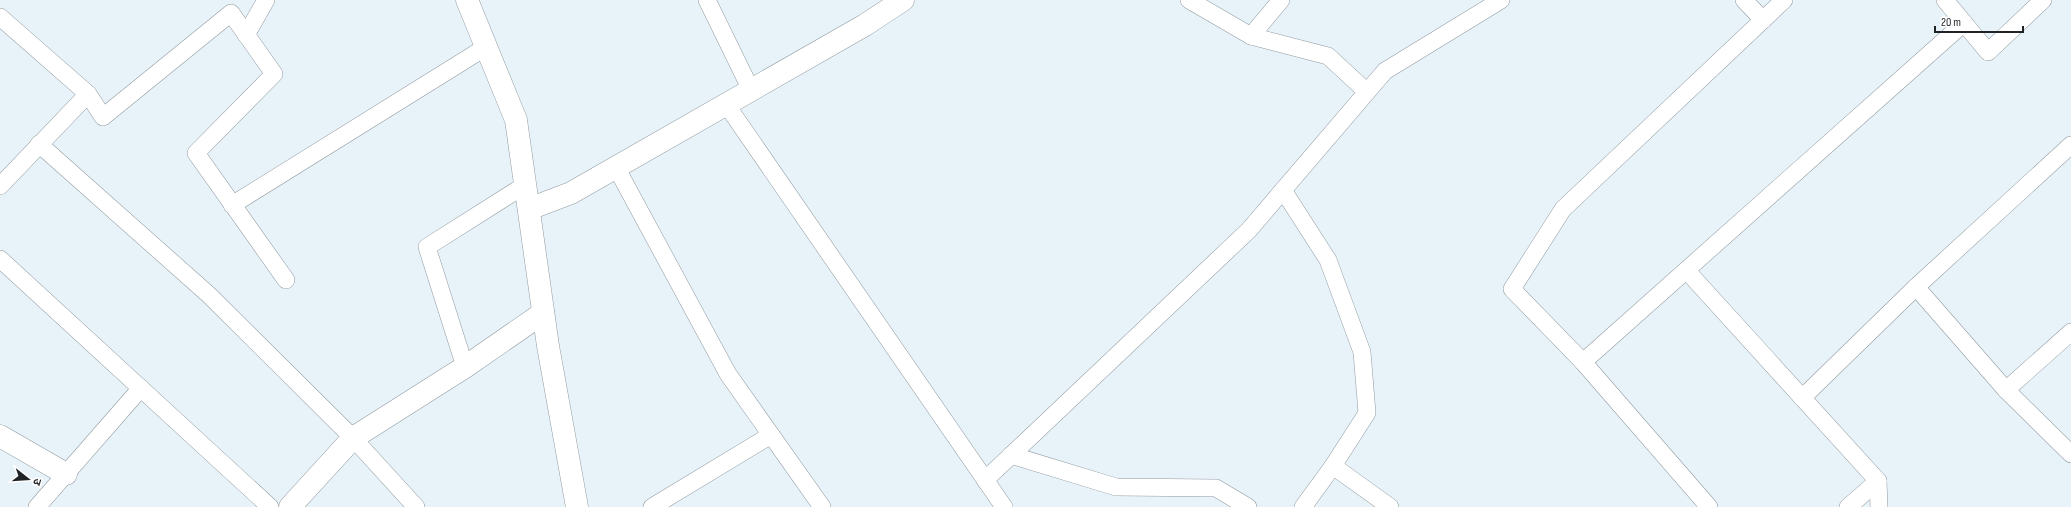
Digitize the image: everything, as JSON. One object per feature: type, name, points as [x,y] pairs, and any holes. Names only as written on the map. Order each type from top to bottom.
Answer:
[{"type":"street","points":[[467,0],[516,120],[543,313],[577,507]]},
{"type":"street","points":[[529,209],[571,193],[865,25],[903,0]]},
{"type":"street","points":[[290,507],[353,438],[465,367],[543,313]]},
{"type":"street","points":[[0,436],[66,474]]},
{"type":"lane","points":[[246,35],[266,0]]},
{"type":"lane","points":[[707,0],[751,90]]},
{"type":"lane","points":[[1189,0],[1251,36],[1328,56],[1367,92]]},
{"type":"lane","points":[[1251,36],[1281,0]]},
{"type":"lane","points":[[985,480],[1249,230],[1385,71],[1501,0]]},
{"type":"lane","points":[[1744,0],[1763,20]]},
{"type":"lane","points":[[1709,507],[1583,362],[1512,289],[1563,209],[1784,0]]},
{"type":"lane","points":[[1945,0],[1988,52],[2043,0]]},
{"type":"lane","points":[[0,17],[88,94],[103,117],[230,13],[274,74],[196,154],[286,280]]},
{"type":"lane","points":[[1583,362],[1964,23]]},
{"type":"lane","points":[[232,205],[486,47]]},
{"type":"lane","points":[[0,186],[88,94]]},
{"type":"lane","points":[[726,104],[1004,507]]},
{"type":"lane","points":[[39,144],[209,295],[353,438],[416,507]]},
{"type":"lane","points":[[1802,398],[1916,287],[2071,145]]},
{"type":"lane","points":[[616,167],[728,374],[822,507]]},
{"type":"lane","points":[[465,367],[427,247],[525,185]]},
{"type":"lane","points":[[1283,190],[1328,260],[1362,352],[1367,413],[1333,466],[1303,507]]},
{"type":"lane","points":[[0,259],[270,507]]},
{"type":"lane","points":[[1687,270],[1878,481],[1879,507]]},
{"type":"lane","points":[[1916,287],[2006,390],[2071,454]]},
{"type":"lane","points":[[2006,390],[2071,332]]},
{"type":"lane","points":[[37,507],[141,388]]},
{"type":"lane","points":[[652,507],[771,435]]},
{"type":"lane","points":[[1011,455],[1116,487],[1216,488],[1248,507]]},
{"type":"lane","points":[[1333,466],[1390,507]]},
{"type":"lane","points":[[1848,507],[1878,481]]}]
